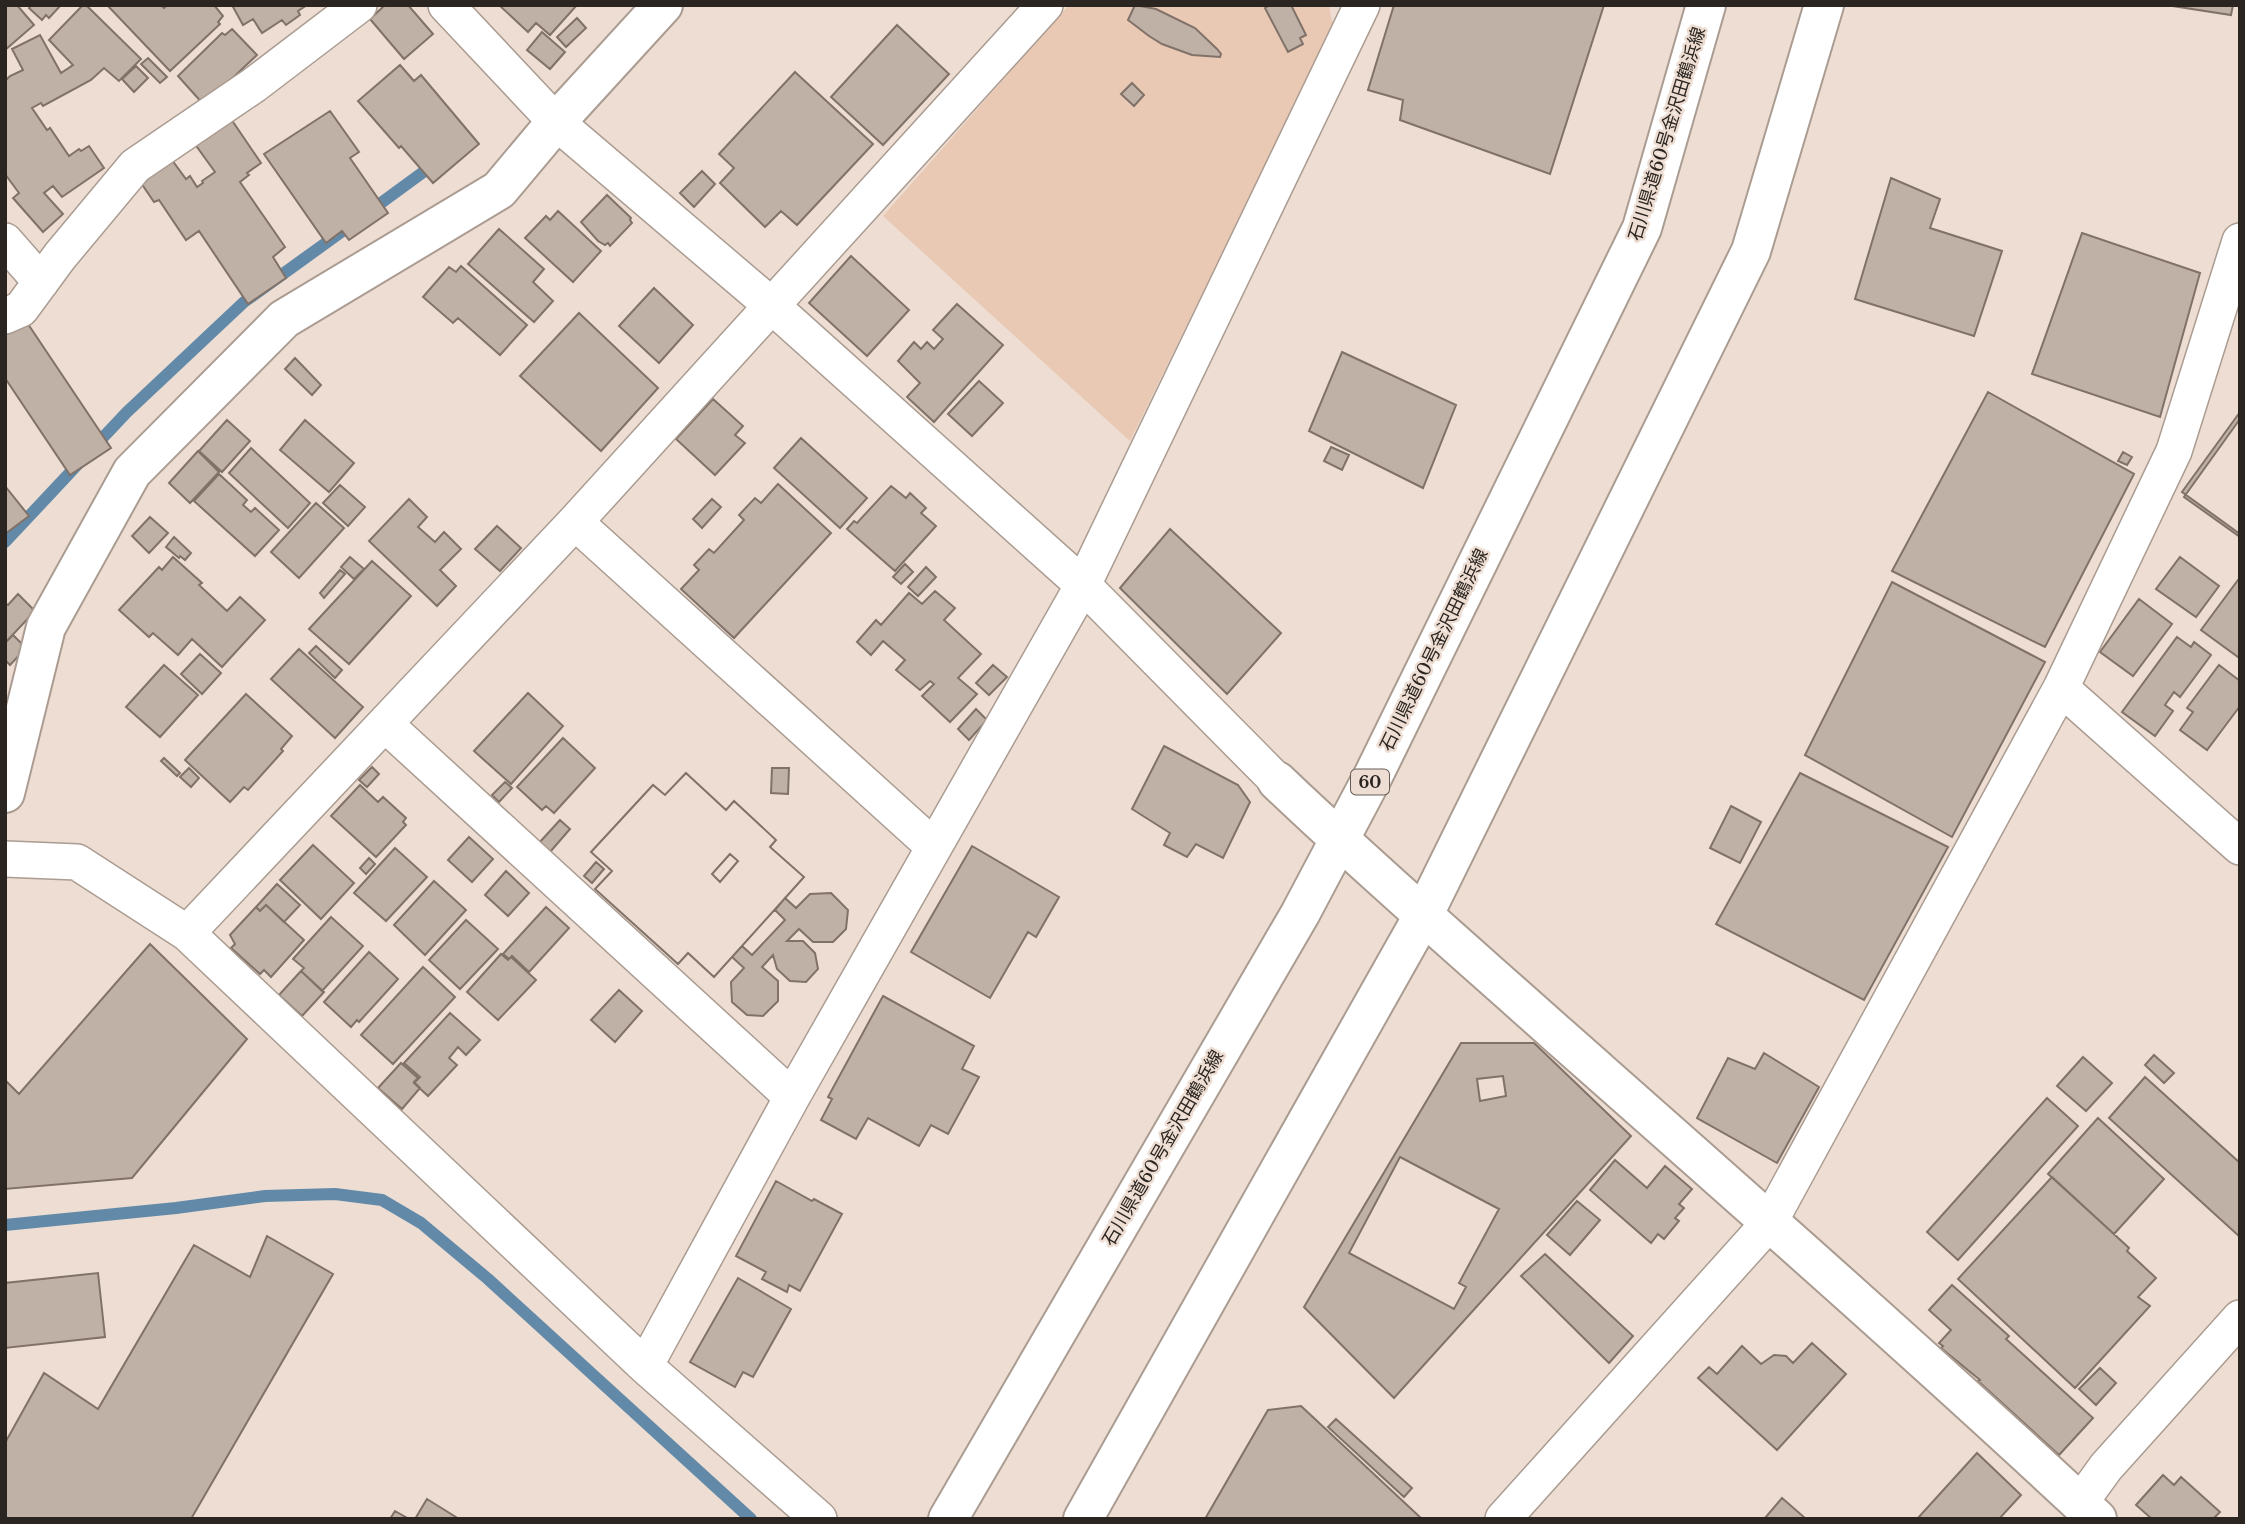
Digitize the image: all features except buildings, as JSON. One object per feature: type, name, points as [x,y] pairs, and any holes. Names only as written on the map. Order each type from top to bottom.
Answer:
[{"type":"main road","points":[[5,793],[46,627],[132,472],[284,319],[499,190],[556,122],[663,5]]},
{"type":"main road","name":"石川県道60号金沢田鶴浜線","points":[[948,1519],[1340,841],[1642,228],[1706,5]]},
{"type":"main road","points":[[1083,1519],[1423,916],[1751,251],[1824,5]]},
{"type":"main road","points":[[1277,781],[1423,916],[1769,1223],[2076,1514]]},
{"type":"street","points":[[5,316],[21,309],[135,166],[254,85],[359,5]]},
{"type":"street","points":[[446,5],[556,122],[772,306],[1083,585],[1277,781]]},
{"type":"street","points":[[187,933],[575,522],[1045,5]]},
{"type":"street","points":[[645,1366],[792,1097],[1083,585],[1362,5]]},
{"type":"street","points":[[1503,1519],[1769,1223],[2061,688],[2174,451],[2240,241]]},
{"type":"street","points":[[5,242],[41,282]]},
{"type":"street","points":[[575,522],[933,846]]},
{"type":"street","points":[[2061,688],[2240,847]]},
{"type":"street","points":[[386,725],[792,1097]]},
{"type":"street","points":[[5,859],[77,862],[187,933],[645,1366],[819,1519]]},
{"type":"street","points":[[2076,1514],[2106,1467],[2240,1318]]},
{"type":"shaded area","points":[[1069,5],[1329,5],[1333,27],[1130,441],[883,216]]},
{"type":"waterway","points":[[370,211],[437,162]]},
{"type":"waterway","points":[[94,447],[127,412],[244,302],[355,222]]},
{"type":"waterway","points":[[5,542],[79,463]]},
{"type":"waterway","points":[[5,1225],[265,1196],[335,1194],[382,1200],[421,1223],[488,1279],[751,1519]]}]
